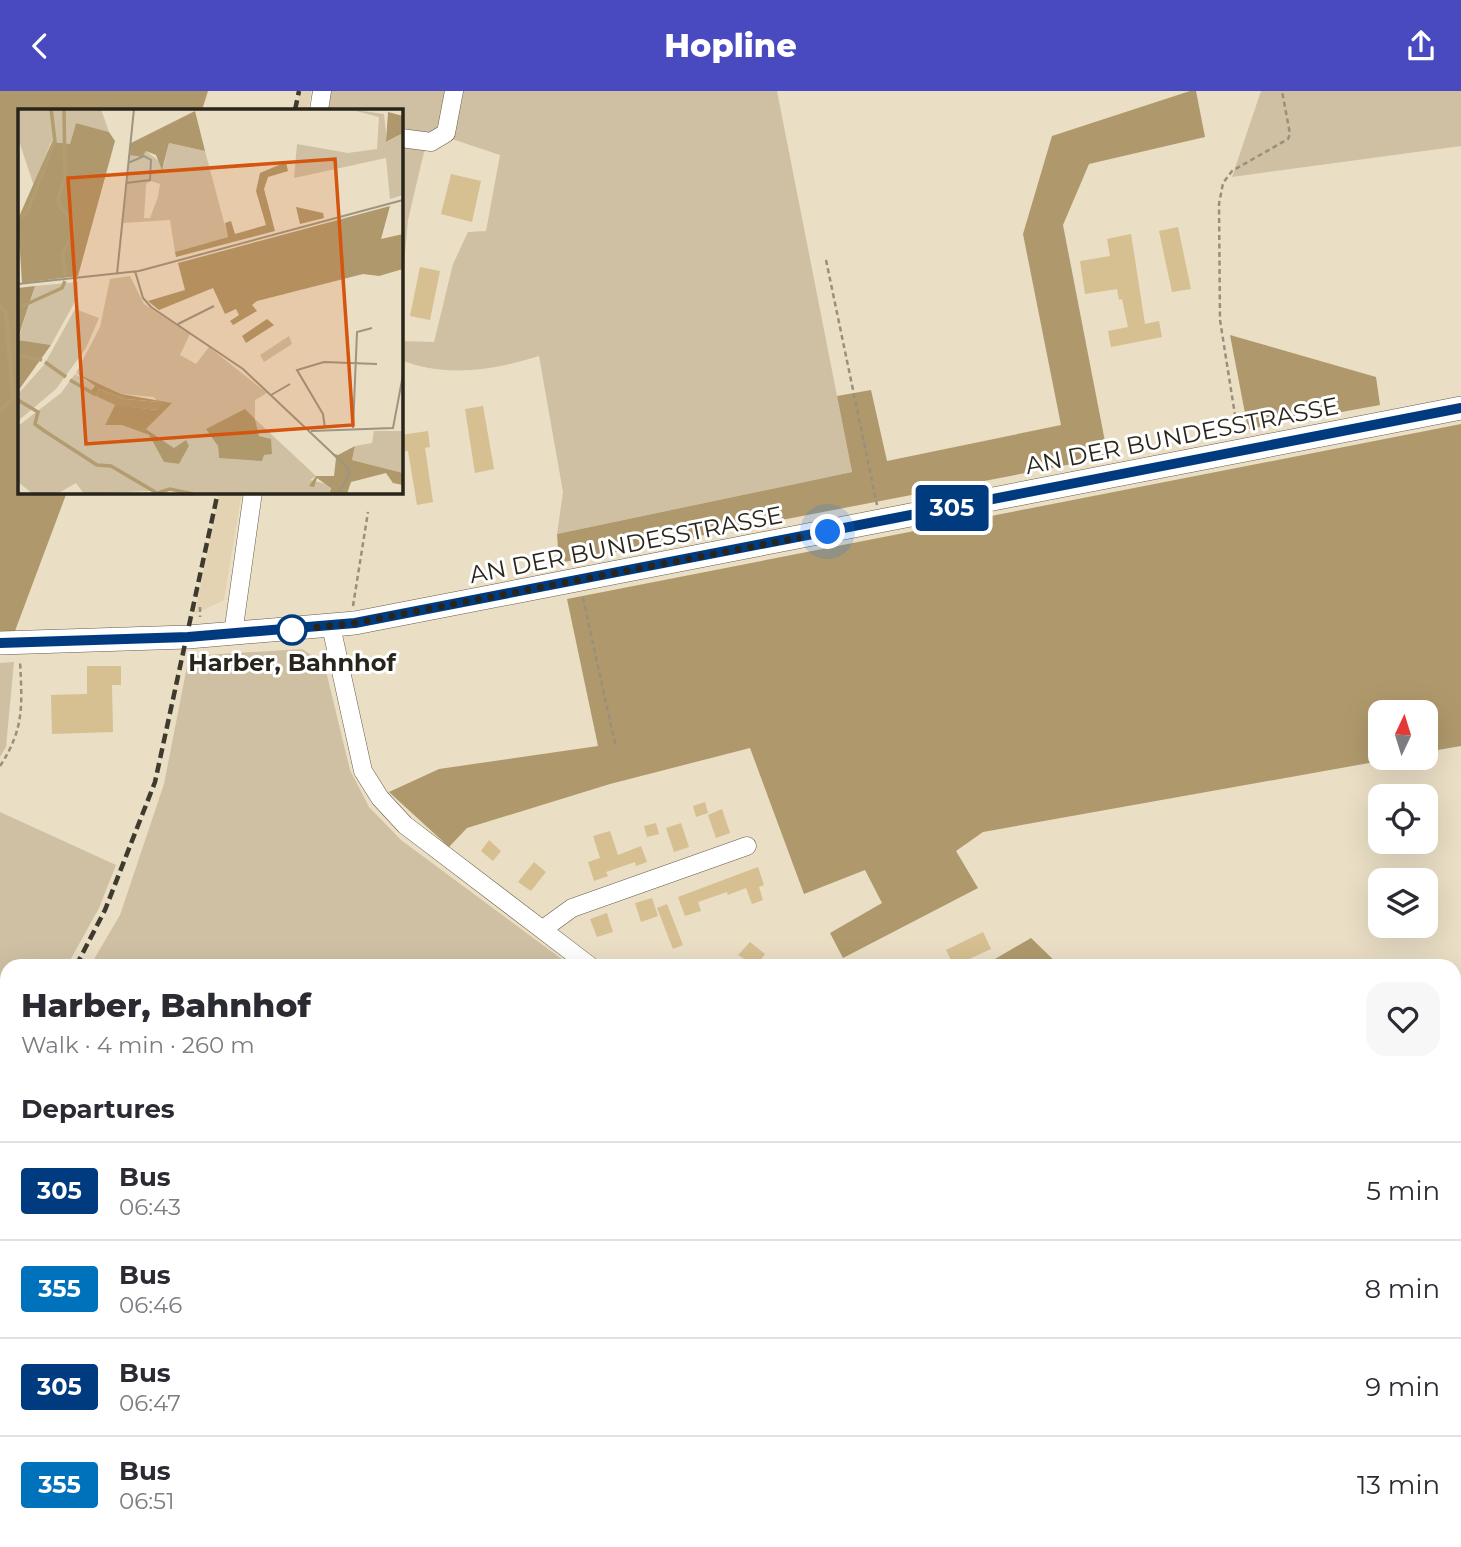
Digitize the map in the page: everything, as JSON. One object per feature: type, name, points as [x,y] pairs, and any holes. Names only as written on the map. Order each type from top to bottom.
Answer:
[{"type":"main road","name":"AN DER BUNDESSTRASSE","points":[[0,643],[233,634],[331,627],[580,581],[1461,408]]},
{"type":"street","points":[[319,109],[322,91]]},
{"type":"street","points":[[402,138],[431,142],[446,133],[454,91]]},
{"type":"street","points":[[233,634],[253,493]]},
{"type":"street","points":[[331,627],[363,771],[380,798],[405,825],[581,959]]},
{"type":"street","points":[[543,929],[572,908],[747,846]]},
{"type":"path","points":[[1238,435],[1220,320],[1219,204],[1223,183],[1232,171],[1288,139],[1290,134],[1282,91]]},
{"type":"path","points":[[826,260],[877,505]]},
{"type":"path","points":[[353,606],[368,512]]},
{"type":"path","points":[[580,581],[616,748]]},
{"type":"path","points":[[200,607],[201,620]]},
{"type":"path","points":[[0,767],[20,728],[20,656]]},
{"type":"shaded area","points":[[0,91],[208,91],[202,109],[18,109],[18,493],[67,493],[15,631],[0,632]]},
{"type":"shaded area","points":[[300,91],[311,91],[308,109],[296,109]]},
{"type":"shaded area","points":[[331,91],[777,91],[852,472],[557,534],[563,492],[539,356],[470,370],[435,369],[402,360],[402,341],[434,342],[453,264],[468,232],[486,231],[500,155],[449,138],[424,152],[408,220],[402,286],[402,109],[328,109]]},
{"type":"shaded area","points":[[1196,91],[1205,137],[1089,164],[1063,225],[1108,457],[559,563],[557,534],[852,472],[837,396],[871,390],[887,461],[1061,425],[1023,234],[1052,136]]},
{"type":"shaded area","points":[[1261,91],[1461,91],[1461,146],[1232,177]]},
{"type":"shaded area","points":[[1230,335],[1376,377],[1380,405],[1248,429]]},
{"type":"shaded area","points":[[1461,424],[1461,746],[1438,750],[1438,700],[1368,700],[1368,763],[983,832],[956,851],[978,888],[843,958],[830,933],[882,903],[865,870],[804,894],[750,748],[610,784],[467,828],[449,847],[389,792],[439,769],[598,746],[567,599]]},
{"type":"shaded area","points":[[219,493],[242,493],[224,600],[195,614]]},
{"type":"shaded area","points":[[302,649],[324,663],[350,770],[369,807],[401,840],[562,959],[94,959],[120,915],[164,784],[189,656]]},
{"type":"shaded area","points":[[14,662],[6,747],[0,757],[0,663]]},
{"type":"shaded area","points":[[0,812],[116,865],[99,908],[71,959],[0,959]]},
{"type":"shaded area","points":[[1031,938],[1053,959],[995,959]]},
{"type":"building","points":[[451,174],[481,181],[472,222],[441,214]]},
{"type":"building","points":[[1178,227],[1191,289],[1172,292],[1159,231]]},
{"type":"building","points":[[1131,234],[1145,324],[1159,321],[1162,337],[1111,347],[1108,331],[1128,327],[1122,299],[1119,300],[1117,289],[1085,294],[1080,261],[1110,256],[1107,239]]},
{"type":"building","points":[[420,267],[440,271],[430,320],[410,316]]},
{"type":"building","points":[[483,406],[494,469],[475,473],[465,409]]},
{"type":"building","points":[[428,431],[430,447],[425,448],[433,502],[417,505],[408,451],[403,451],[402,435]]},
{"type":"building","points":[[87,666],[121,666],[121,685],[112,685],[113,732],[52,734],[51,695],[87,694]]},
{"type":"building","points":[[705,802],[708,813],[696,817],[693,806]]},
{"type":"building","points":[[722,809],[730,833],[716,838],[708,815]]},
{"type":"building","points":[[656,823],[659,834],[647,837],[644,826]]},
{"type":"building","points":[[681,823],[689,847],[674,852],[666,828]]},
{"type":"building","points":[[610,831],[618,855],[641,846],[647,862],[636,866],[635,862],[606,872],[608,876],[594,881],[588,862],[600,858],[593,836]]},
{"type":"building","points":[[489,840],[501,851],[493,861],[481,851]]},
{"type":"building","points":[[534,862],[546,872],[531,891],[518,882]]},
{"type":"building","points":[[758,867],[764,885],[759,887],[763,900],[752,904],[746,888],[698,902],[701,911],[685,916],[678,897]]},
{"type":"building","points":[[652,898],[658,916],[641,922],[635,903]]},
{"type":"building","points":[[667,904],[683,945],[673,949],[657,908]]},
{"type":"building","points":[[607,913],[613,932],[597,937],[590,919]]},
{"type":"building","points":[[983,932],[991,949],[969,959],[950,959],[946,950]]},
{"type":"building","points":[[750,942],[765,954],[761,959],[745,959],[738,955]]},
{"type":"waterway","points":[[0,307],[6,312],[13,398],[0,411]]},
{"type":"railway","points":[[295,109],[299,91]]},
{"type":"railway","points":[[80,959],[105,910],[155,782],[218,493]]},
{"type":"bus line","name":"305","points":[[0,643],[188,637],[297,630],[355,623],[1461,408]]},
{"type":"place","name":"Harber, Bahnhof","points":[[292,630]]},
{"type":"route","points":[[292,630],[331,627],[477,601],[828,532]]}]
